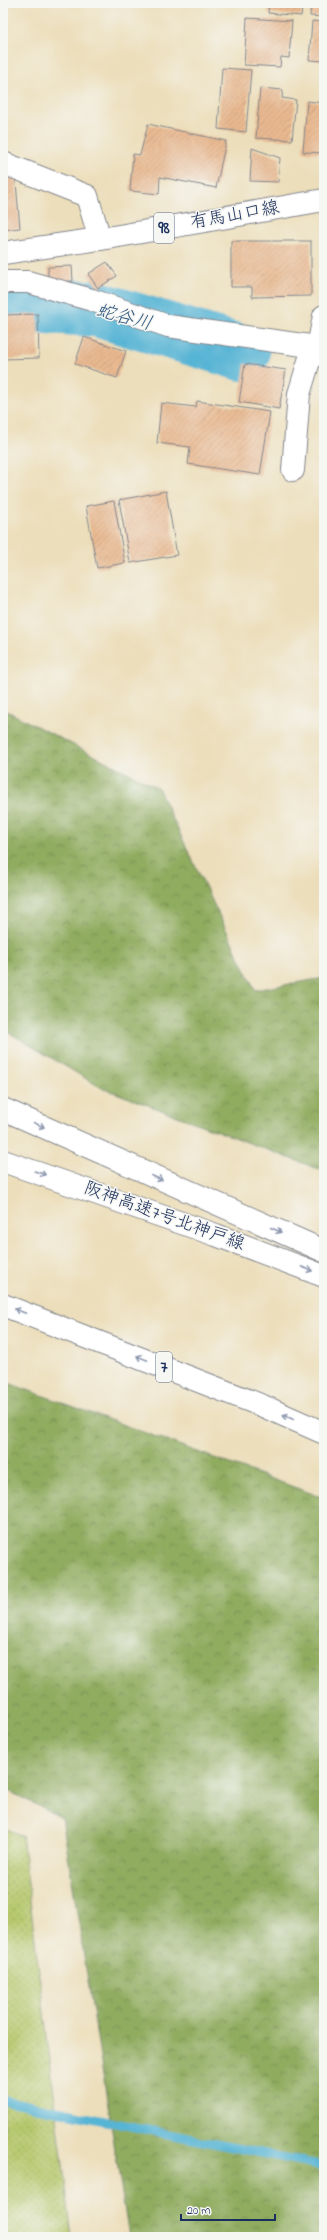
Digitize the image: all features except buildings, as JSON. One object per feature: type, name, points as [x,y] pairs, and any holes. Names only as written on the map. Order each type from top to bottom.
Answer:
[{"type":"main road","points":[[3,162],[87,196],[100,239]]},
{"type":"main road","name":"有馬山口線","points":[[3,253],[100,239],[324,200]]},
{"type":"main road","points":[[3,282],[28,282],[92,300],[168,326],[321,348]]},
{"type":"main road","points":[[293,470],[299,394],[309,361],[321,348],[324,316]]},
{"type":"main road","points":[[3,1109],[324,1251]]},
{"type":"main road","name":"阪神高速7号北神戸線","points":[[3,1161],[216,1235],[324,1276]]},
{"type":"main road","name":"7","points":[[3,1305],[263,1406],[324,1433]]},
{"type":"green space","points":[[3,709],[158,788],[255,990],[324,978],[324,1171],[100,1087],[3,1029]]},
{"type":"green space","points":[[3,1381],[324,1498],[324,2237],[129,2237],[62,1818],[3,1788]]},
{"type":"green space","points":[[3,1827],[22,1836],[72,2237],[3,2237]]},
{"type":"waterway","name":"蛇谷川","points":[[3,308],[29,305],[97,309],[242,353]]},
{"type":"waterway","points":[[3,2100],[324,2166]]}]
